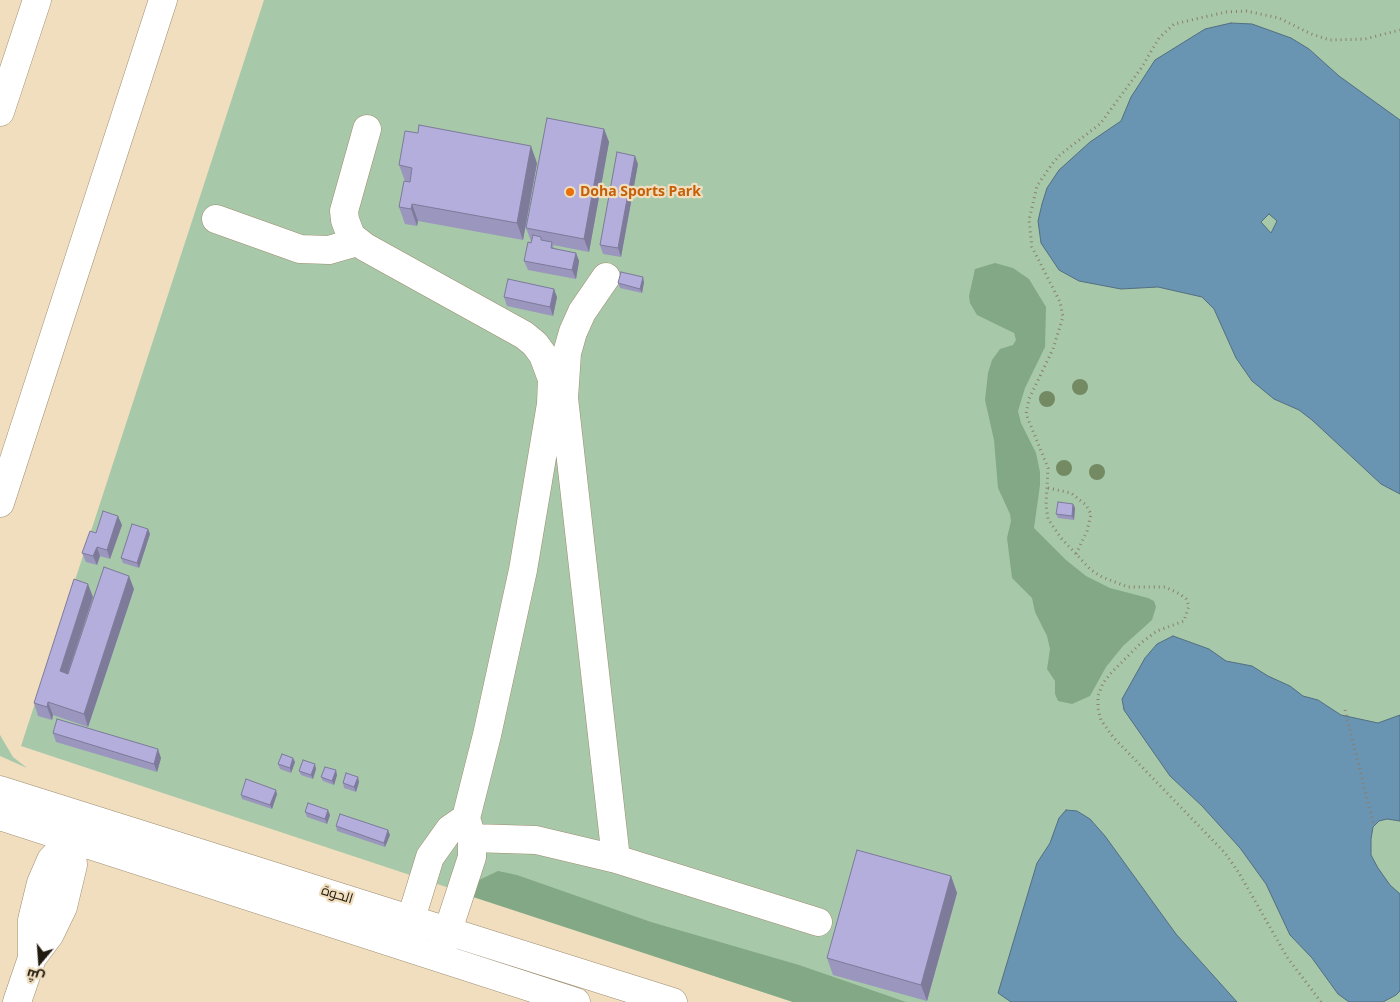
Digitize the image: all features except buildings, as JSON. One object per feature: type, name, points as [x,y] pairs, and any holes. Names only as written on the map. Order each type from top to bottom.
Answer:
[{"type":"street","points":[[0,112],[37,0]]},
{"type":"street","points":[[0,503],[163,0]]},
{"type":"street","points":[[368,129],[344,211],[347,228],[357,242],[535,344],[549,367],[552,392],[537,486],[506,653],[469,828],[469,871],[440,958]]},
{"type":"street","points":[[216,220],[300,249],[329,250],[357,242]]},
{"type":"street","points":[[606,277],[582,312],[567,353],[564,398],[616,859]]},
{"type":"street","points":[[537,486],[575,488]]},
{"type":"street","name":"الحوة","points":[[0,790],[75,827],[402,946],[576,1002]]},
{"type":"street","name":"الحوة","points":[[0,816],[75,827],[411,919],[673,1002]]},
{"type":"street","points":[[17,1002],[32,958],[50,934],[63,907],[73,865],[75,827]]},
{"type":"street","points":[[402,946],[430,858],[450,829],[469,828],[536,840],[616,859],[818,922]]},
{"type":"path","points":[[1321,1002],[1287,957],[1239,873],[1224,853],[1113,736],[1101,720],[1098,709],[1098,696],[1103,683],[1141,643],[1157,631],[1184,621],[1188,612],[1186,599],[1165,587],[1138,588],[1116,583],[1091,570],[1048,520],[1048,468],[1026,414],[1029,399],[1053,349],[1063,317],[1060,302],[1032,248],[1029,220],[1037,186],[1052,164],[1061,154],[1100,124],[1142,67],[1159,38],[1168,28],[1179,22],[1226,12],[1246,11],[1279,18],[1311,34],[1330,40],[1365,39],[1400,30]]},
{"type":"path","points":[[1048,488],[1071,493],[1086,505],[1090,514],[1088,532],[1076,554]]},
{"type":"path","points":[[1345,710],[1374,826]]},
{"type":"green space","points":[[264,0],[1400,0],[1400,1002],[793,1002],[21,746]]},
{"type":"green space","points":[[995,263],[1013,268],[1029,279],[1046,307],[1045,347],[1025,388],[1018,411],[1021,423],[1036,453],[1040,472],[1034,528],[1066,560],[1086,576],[1110,588],[1148,598],[1154,601],[1156,607],[1152,620],[1123,646],[1106,667],[1090,696],[1072,704],[1058,701],[1055,694],[1055,681],[1047,669],[1050,649],[1047,636],[1035,612],[1032,598],[1012,578],[1007,538],[1011,521],[1010,514],[998,488],[994,440],[985,400],[988,373],[992,360],[1000,349],[1013,345],[1016,340],[1014,333],[977,315],[970,303],[969,296],[975,269]]},
{"type":"green space","points":[[0,735],[13,757],[27,768],[0,756]]},
{"type":"green space","points":[[498,871],[517,875],[651,922],[799,965],[906,1002],[793,1002],[470,896],[477,881]]},
{"type":"water","points":[[1231,23],[1252,24],[1291,38],[1309,49],[1339,76],[1400,120],[1400,494],[1381,484],[1299,410],[1274,399],[1252,381],[1236,358],[1214,309],[1202,297],[1158,287],[1121,289],[1079,281],[1059,270],[1041,243],[1038,221],[1042,204],[1047,188],[1059,170],[1090,142],[1121,121],[1131,97],[1155,60],[1205,29]],"holes":[[[1269,214],[1277,221],[1271,233],[1261,222]]]},
{"type":"water","points":[[1173,636],[1209,649],[1226,661],[1252,666],[1290,686],[1303,696],[1318,700],[1341,715],[1378,723],[1400,715],[1400,821],[1387,819],[1379,821],[1373,827],[1371,839],[1371,855],[1390,885],[1400,894],[1400,991],[1396,995],[1383,1002],[1349,1002],[1338,994],[1312,958],[1290,935],[1266,884],[1240,848],[1202,806],[1170,776],[1124,710],[1122,699],[1145,658],[1157,644]]},
{"type":"water","points":[[1066,810],[1077,811],[1090,819],[1105,836],[1176,934],[1237,1002],[1011,1002],[998,993],[1037,863],[1050,843],[1059,818]]},
{"type":"place","name":"Doha Sports Park","points":[[570,192]]}]
